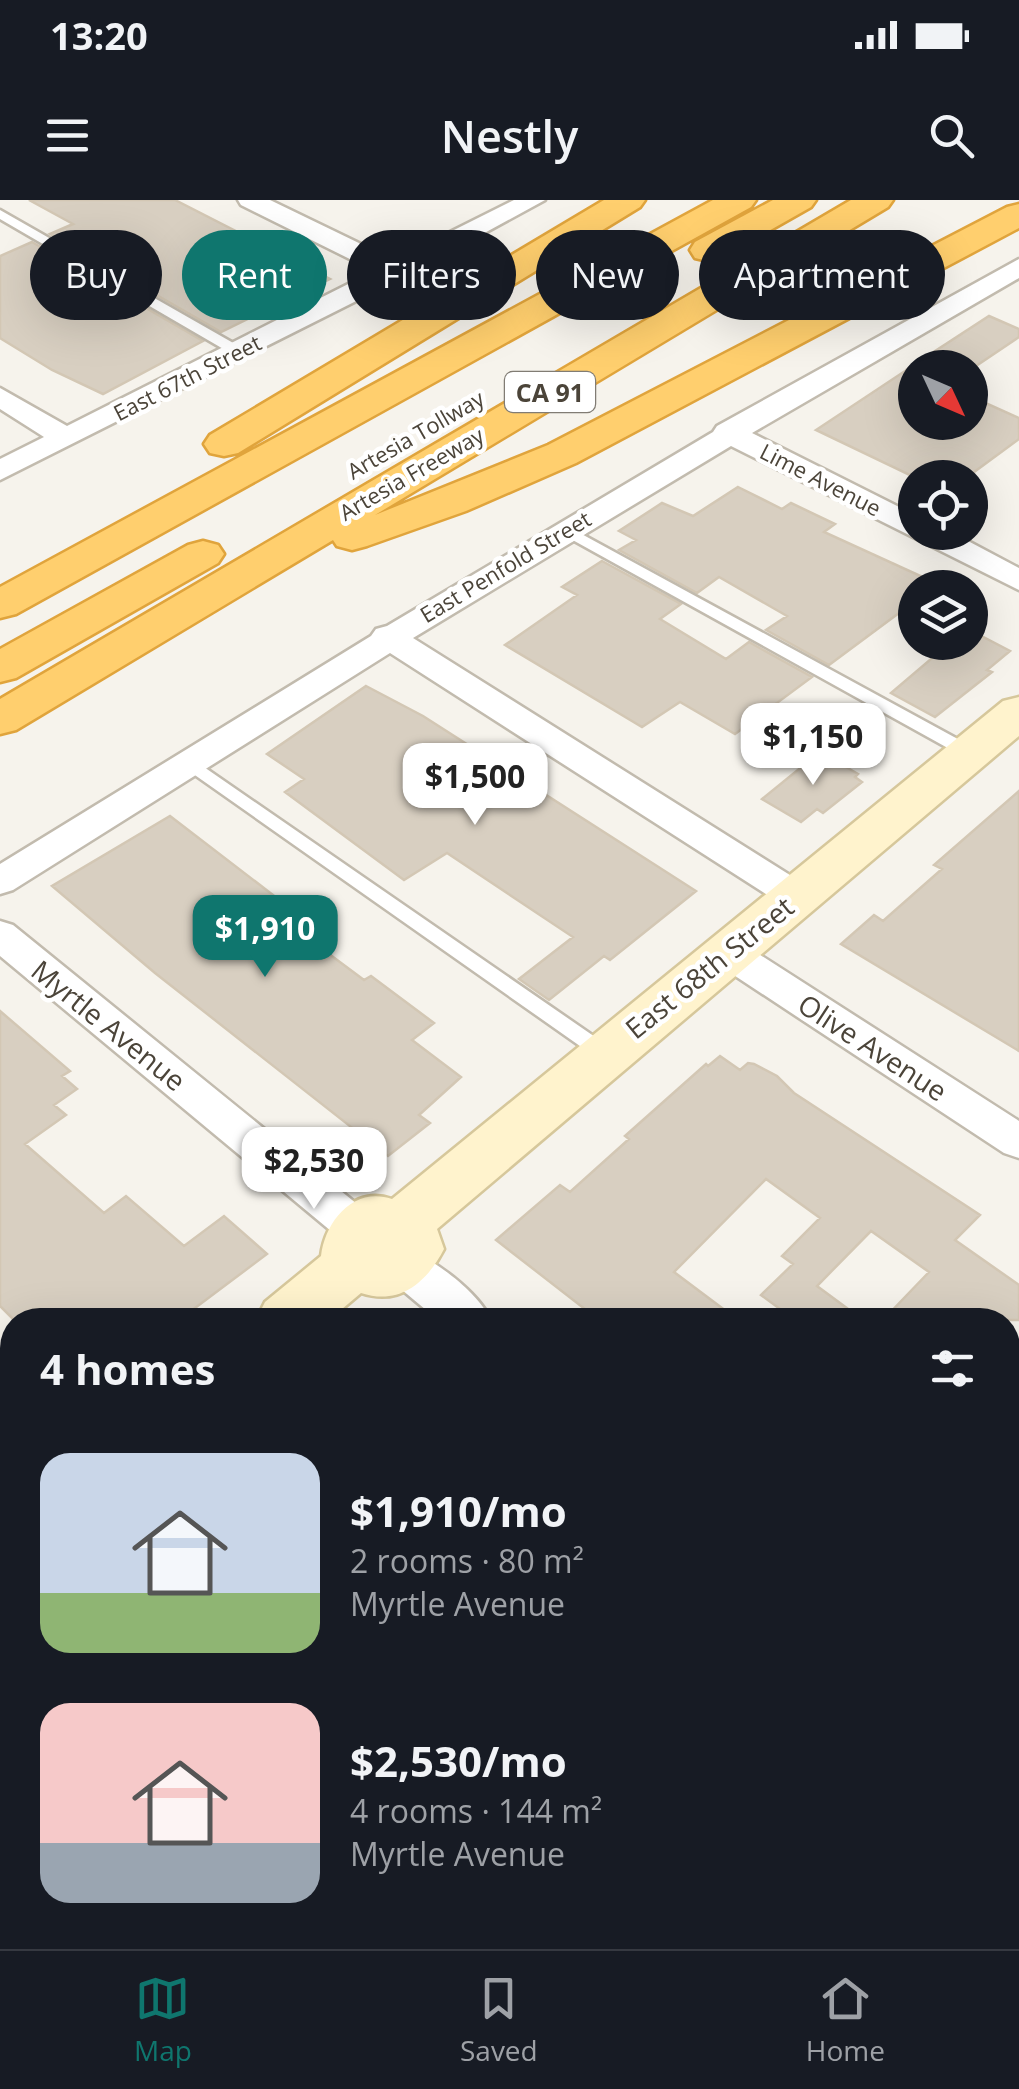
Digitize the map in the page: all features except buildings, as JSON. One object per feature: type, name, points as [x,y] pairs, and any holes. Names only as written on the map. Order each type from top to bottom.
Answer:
[{"type":"highway","points":[[0,591],[251,427],[628,200]]},
{"type":"highway","name":"CA 91","points":[[0,605],[739,200]]},
{"type":"highway","name":"Artesia Tollway","points":[[372,402],[465,386],[799,200]]},
{"type":"highway","name":"Artesia Tollway","points":[[0,668],[830,200]]},
{"type":"highway","name":"Artesia Freeway","points":[[0,720],[224,583],[876,200]]},
{"type":"highway","points":[[224,583],[451,502],[562,454],[1019,214]]},
{"type":"street","points":[[250,200],[347,248]]},
{"type":"street","name":"East 67th Street","points":[[476,230],[534,200]]},
{"type":"street","name":"East Penfold Street","points":[[0,880],[387,636],[728,432],[1019,266]]},
{"type":"street","name":"East 67th Street","points":[[0,471],[347,296]]},
{"type":"street","points":[[0,397],[66,438]]},
{"type":"street","name":"Lime Avenue","points":[[728,432],[898,518]]},
{"type":"street","points":[[961,550],[1019,580]]},
{"type":"street","points":[[387,636],[796,896]]},
{"type":"street","name":"East 68th Street","points":[[301,1308],[380,1246],[604,1052],[1002,732]]},
{"type":"street","name":"Myrtle Avenue","points":[[0,936],[455,1308]]},
{"type":"street","name":"Olive Avenue","points":[[727,952],[1019,1142]]},
{"type":"lane","points":[[0,214],[237,351]]},
{"type":"lane","points":[[565,530],[1002,732]]},
{"type":"lane","points":[[188,762],[604,1052]]}]
